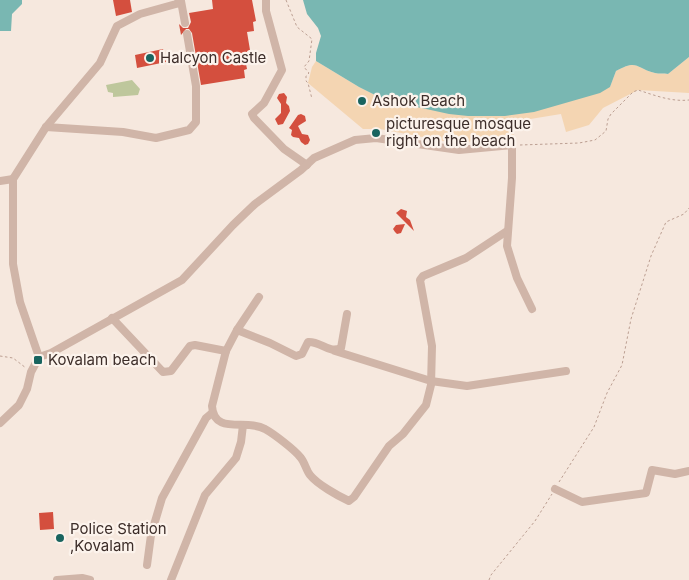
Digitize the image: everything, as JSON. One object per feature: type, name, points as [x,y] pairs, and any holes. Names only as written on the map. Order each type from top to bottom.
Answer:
[{"type":"street","points":[[39,357],[20,302],[13,264],[13,179],[46,127],[100,62],[117,26],[140,14],[176,4],[181,0],[185,23]]},
{"type":"street","points":[[266,0],[266,11],[282,70],[264,103],[252,114],[284,149],[307,164]]},
{"type":"street","points":[[46,127],[123,132],[156,138],[189,130],[196,122],[196,86],[187,34]]},
{"type":"street","points":[[0,424],[19,405],[27,389],[31,372],[39,357],[51,353],[182,280],[255,204],[314,158],[355,140],[376,138],[459,150],[512,145],[512,178],[507,246],[517,278],[532,309]]},
{"type":"street","points":[[0,181],[13,179]]},
{"type":"street","points":[[211,416],[223,424],[264,428],[302,458],[310,476],[348,501],[354,498],[389,446],[403,434],[426,404],[431,381],[432,346],[420,280],[423,276],[466,258],[507,231]]},
{"type":"street","points":[[147,565],[151,535],[162,498],[211,416],[214,396],[226,352],[237,330],[259,297]]},
{"type":"street","points":[[335,350],[341,348],[347,314]]},
{"type":"street","points":[[112,318],[163,372],[171,371],[190,346],[195,345],[226,352]]},
{"type":"street","points":[[237,330],[296,356],[302,354],[306,345],[310,342],[317,343],[329,350],[335,350],[431,381],[467,386],[566,371]]},
{"type":"street","points":[[171,580],[205,495],[236,458],[241,442],[243,425]]},
{"type":"street","points":[[555,489],[582,502],[646,493],[652,470],[675,474],[689,471]]},
{"type":"street","points":[[56,580],[82,578],[90,580]]},
{"type":"path","points":[[286,0],[298,26],[312,39],[309,61],[304,67],[310,72],[306,76],[306,80],[312,99]]},
{"type":"path","points":[[512,145],[579,143],[595,140],[606,131],[611,114],[633,92],[638,90],[663,98],[680,101],[689,100]]},
{"type":"path","points":[[489,580],[535,521],[594,427],[607,393],[622,365],[631,319],[651,256],[666,222],[684,214],[689,208]]},
{"type":"path","points":[[0,356],[13,358],[31,372]]},
{"type":"green space","points":[[132,80],[140,89],[138,95],[113,97],[113,93],[108,92],[106,85]]},
{"type":"sand","name":"Ashok Beach","points":[[689,57],[689,93],[638,90],[603,108],[589,125],[566,132],[561,114],[512,122],[514,138],[454,143],[380,129],[363,129],[308,83],[312,67],[316,61],[385,100],[408,104],[610,87],[616,71],[623,67],[633,65],[655,73],[668,74]]},
{"type":"water","points":[[0,0],[22,0],[22,4],[12,14],[11,31],[0,31]]},
{"type":"water","points":[[303,0],[689,0],[689,57],[668,74],[655,73],[633,65],[623,67],[616,71],[610,87],[600,93],[534,112],[505,116],[449,114],[385,100],[316,61],[316,53],[321,36],[318,28],[307,14]]},
{"type":"building","points":[[113,0],[130,0],[132,12],[116,16]]},
{"type":"building","points":[[212,0],[252,0],[256,21],[253,22],[254,31],[247,32],[250,50],[247,51],[248,59],[245,59],[247,69],[244,70],[245,78],[201,85],[192,33],[189,29],[186,29],[181,35],[179,24],[183,28],[188,28],[191,22],[189,13],[213,9]]},
{"type":"building","name":"Halcyon Castle","points":[[163,49],[166,62],[137,68],[135,55]]},
{"type":"building","points":[[284,93],[287,97],[286,103],[290,111],[283,124],[278,125],[275,119],[281,113],[281,104],[277,98],[279,94]]},
{"type":"building","points":[[298,115],[305,116],[306,121],[298,126],[302,134],[308,135],[310,140],[305,145],[299,138],[291,135],[292,130],[289,128]]},
{"type":"building","points":[[401,209],[407,211],[406,217],[410,220],[414,231],[396,213]]},
{"type":"building","points":[[405,224],[401,233],[397,234],[393,229],[396,225]]},
{"type":"building","points":[[53,512],[54,529],[40,530],[39,513]]},
{"type":"place","name":"Halcyon Castle","points":[[150,58]]},
{"type":"place","name":"Ashok Beach","points":[[362,101]]},
{"type":"place","name":"picturesque mosque right on the beach","points":[[376,133]]},
{"type":"place","name":"Kovalam beach","points":[[38,360]]},
{"type":"place","name":"Police Station ,Kovalam","points":[[60,538]]}]
